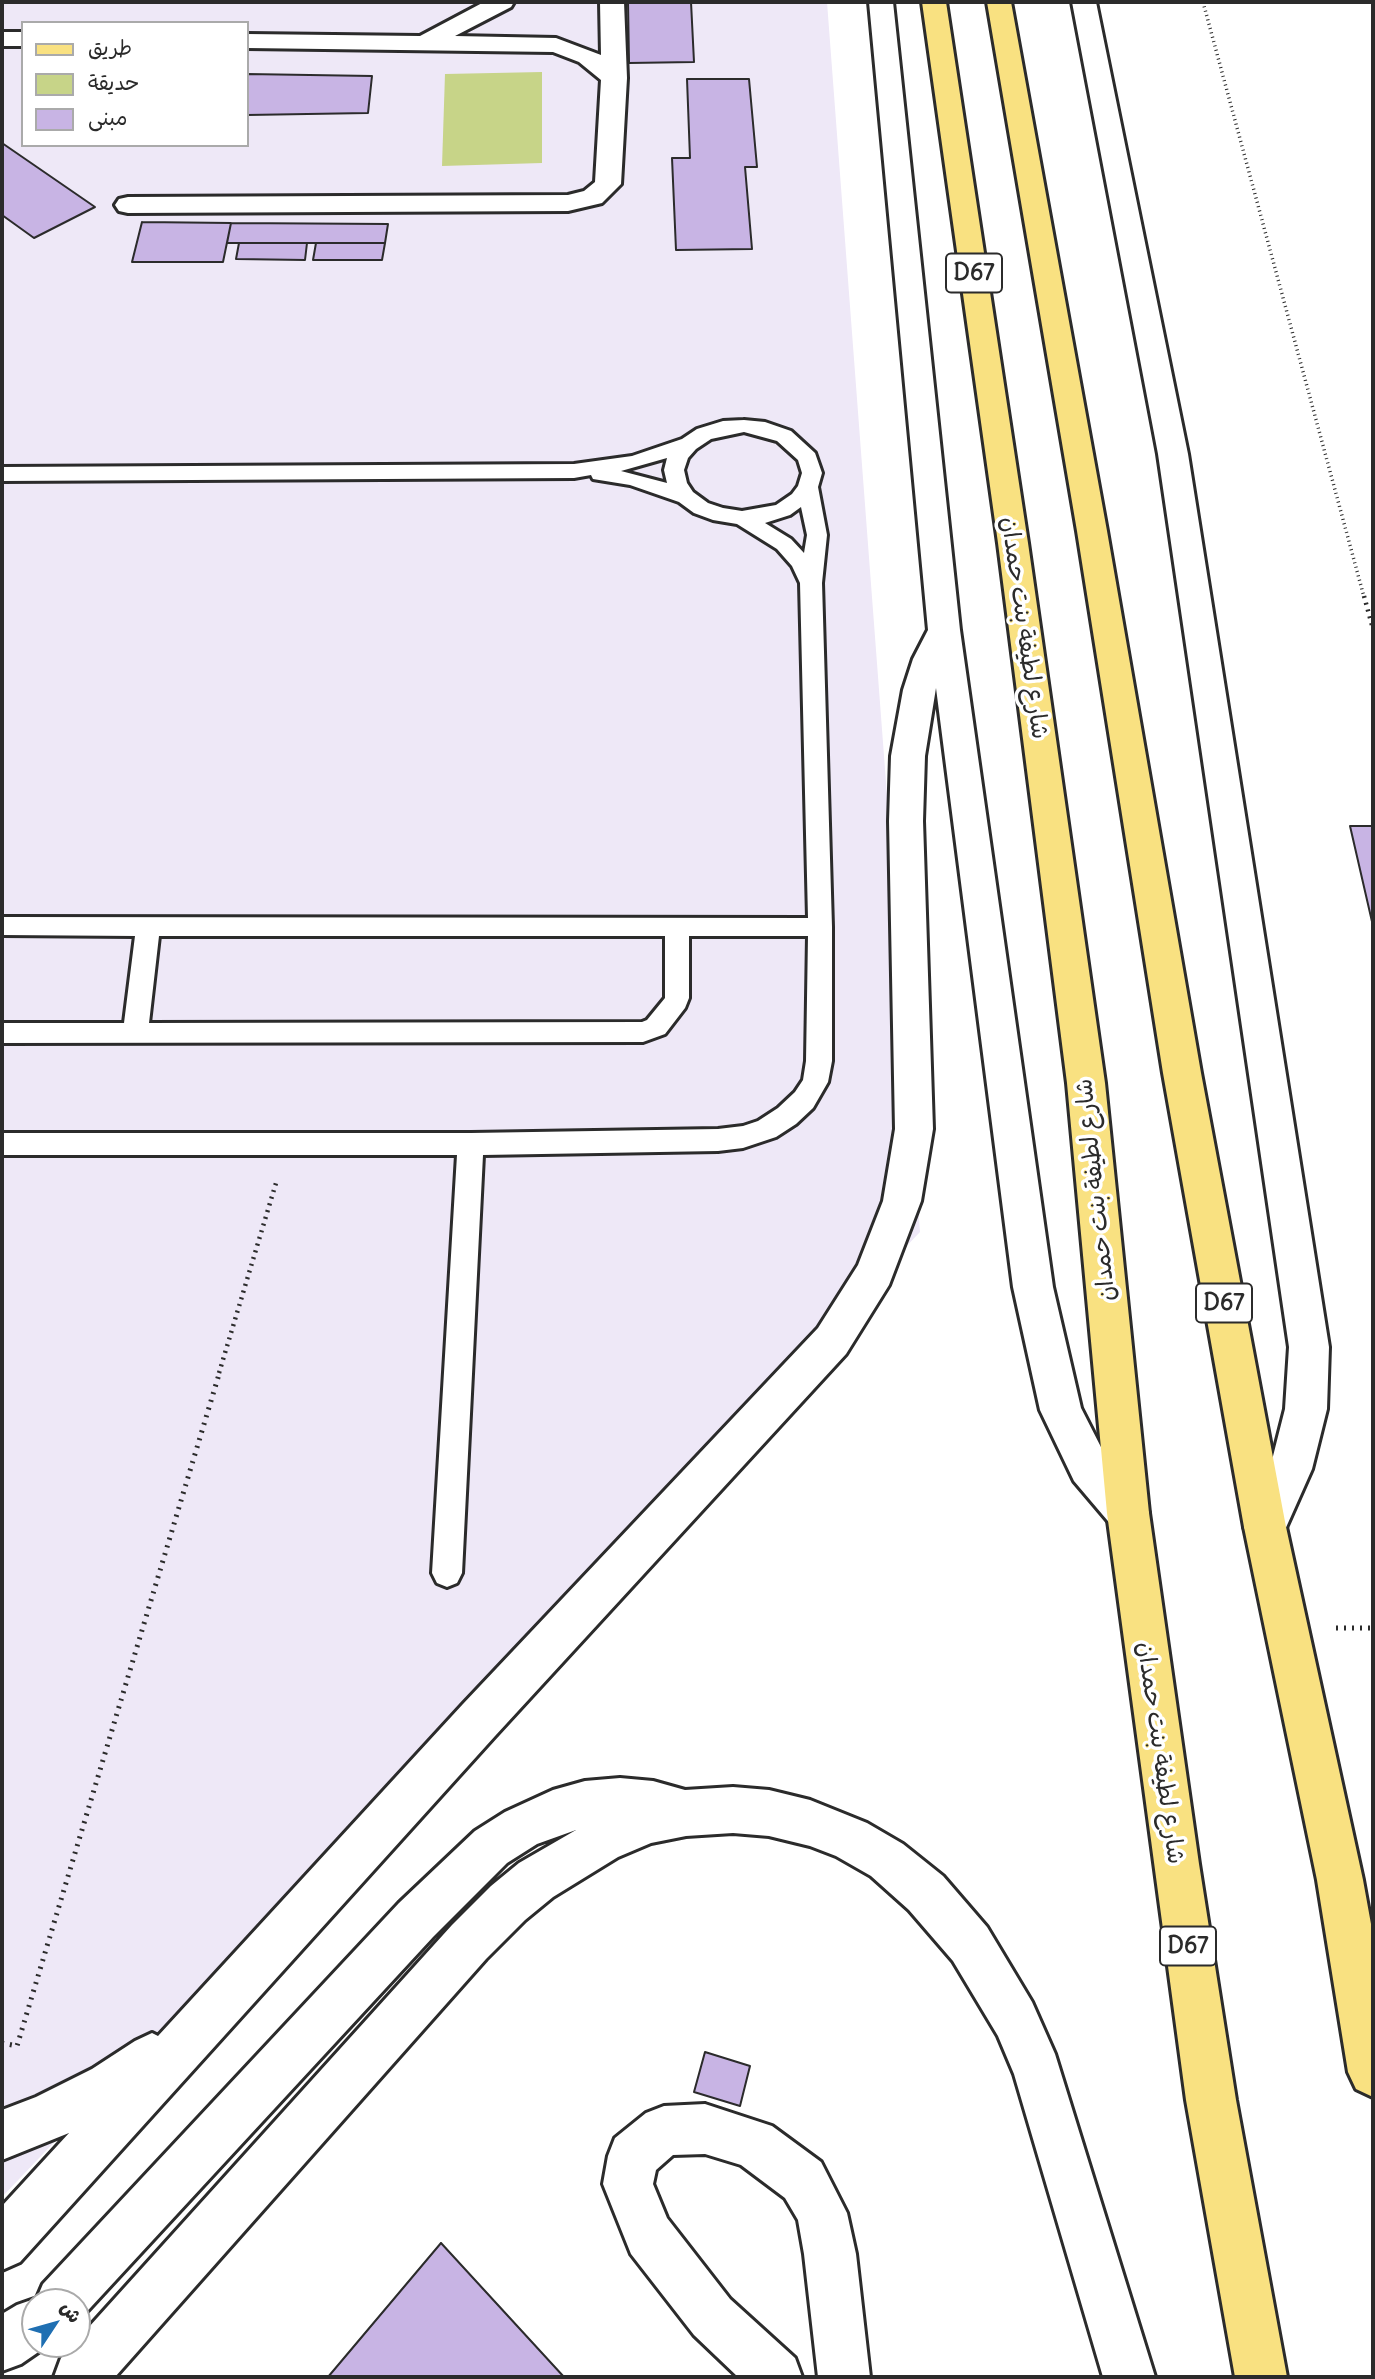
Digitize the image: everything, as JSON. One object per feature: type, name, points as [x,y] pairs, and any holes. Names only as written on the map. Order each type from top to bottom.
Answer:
[{"type":"main road","name":"شارع لطيفة بنت حمدان","points":[[934,2],[1013,544],[1086,1083],[1128,1513],[1211,2100],[1261,2377]]},
{"type":"main road","name":"D67","points":[[999,2],[1093,531],[1182,1073],[1265,1527],[1340,1880],[1373,2072]]},
{"type":"street","points":[[425,42],[502,2]]},
{"type":"street","points":[[881,2],[944,630],[1038,1313],[1061,1410],[1089,1467],[1128,1513]]},
{"type":"street","points":[[1084,2],[1174,454],[1308,1347],[1306,1409],[1291,1469],[1265,1527]]},
{"type":"street","points":[[556,45],[589,30],[613,8]]},
{"type":"street","points":[[128,205],[582,202],[603,192],[608,184],[614,78],[613,8]]},
{"type":"street","points":[[2,39],[21,39]]},
{"type":"street","points":[[248,41],[556,45],[588,57],[614,78]]},
{"type":"street","points":[[2,2244],[479,1720],[832,1341],[875,1273],[902,1201],[914,1129],[906,821],[908,756],[919,690],[929,659],[944,630]]},
{"type":"street","points":[[74,2288],[416,1920],[491,1847],[521,1828],[553,1813],[585,1804],[620,1801],[653,1804],[686,1813]]},
{"type":"street","points":[[80,2377],[469,1942],[508,1903],[536,1880],[602,1840],[651,1820],[686,1813],[733,1810],[769,1813],[810,1823],[851,1839],[887,1860],[926,1893],[951,1920],[994,1979],[1038,2071],[1129,2377]]},
{"type":"street","points":[[2,2135],[49,2117],[109,2086],[167,2049],[219,2005]]},
{"type":"street","points":[[776,2377],[712,2317],[649,2236],[628,2184],[633,2156],[664,2131],[705,2129],[754,2144],[803,2180],[822,2213],[830,2254],[844,2377]]},
{"type":"street","points":[[2,2345],[21,2332]]},
{"type":"lane","points":[[2,474],[574,471],[632,479],[686,497],[701,508],[720,515],[742,518],[764,516],[783,510],[799,499],[808,487],[812,473],[808,458],[798,446],[783,436],[744,426],[723,428],[704,434],[678,456],[674,470],[677,484],[686,497]]},
{"type":"lane","points":[[574,471],[634,462],[689,444]]},
{"type":"lane","points":[[2,1144],[471,1144],[718,1140],[755,1133],[787,1116],[804,1100],[815,1082],[820,1061],[820,927],[811,583],[817,535],[808,487]]},
{"type":"lane","points":[[742,518],[784,544],[801,562],[811,583]]},
{"type":"lane","points":[[2,926],[820,927]]},
{"type":"lane","points":[[135,1033],[148,927]]},
{"type":"lane","points":[[2,1033],[643,1032],[656,1027],[673,1009],[677,998],[677,928]]},
{"type":"lane","points":[[447,1573],[471,1144]]},
{"type":"path","points":[[1203,2],[1373,629]]},
{"type":"path","points":[[2,2043],[17,2046],[288,1143]]},
{"type":"shaded area","points":[[2,2],[827,2],[920,1232],[2,2197]]},
{"type":"green space","points":[[542,72],[542,163],[442,166],[445,74]]},
{"type":"building","points":[[628,2],[691,2],[694,62],[629,63]]},
{"type":"building","points":[[248,74],[372,76],[368,113],[248,115]]},
{"type":"building","points":[[687,79],[749,79],[757,167],[745,167],[752,249],[676,250],[672,158],[690,158]]},
{"type":"building","points":[[2,143],[95,207],[34,238],[2,215]]},
{"type":"building","points":[[142,222],[231,223],[223,262],[132,262]]},
{"type":"building","points":[[231,223],[388,224],[385,243],[227,243]]},
{"type":"building","points":[[239,243],[307,243],[305,260],[236,259]]},
{"type":"building","points":[[316,243],[385,243],[382,260],[313,260]]},
{"type":"building","points":[[1350,826],[1373,826],[1373,926]]},
{"type":"building","points":[[705,2052],[750,2066],[740,2106],[694,2092]]},
{"type":"building","points":[[441,2243],[564,2377],[328,2377]]}]
